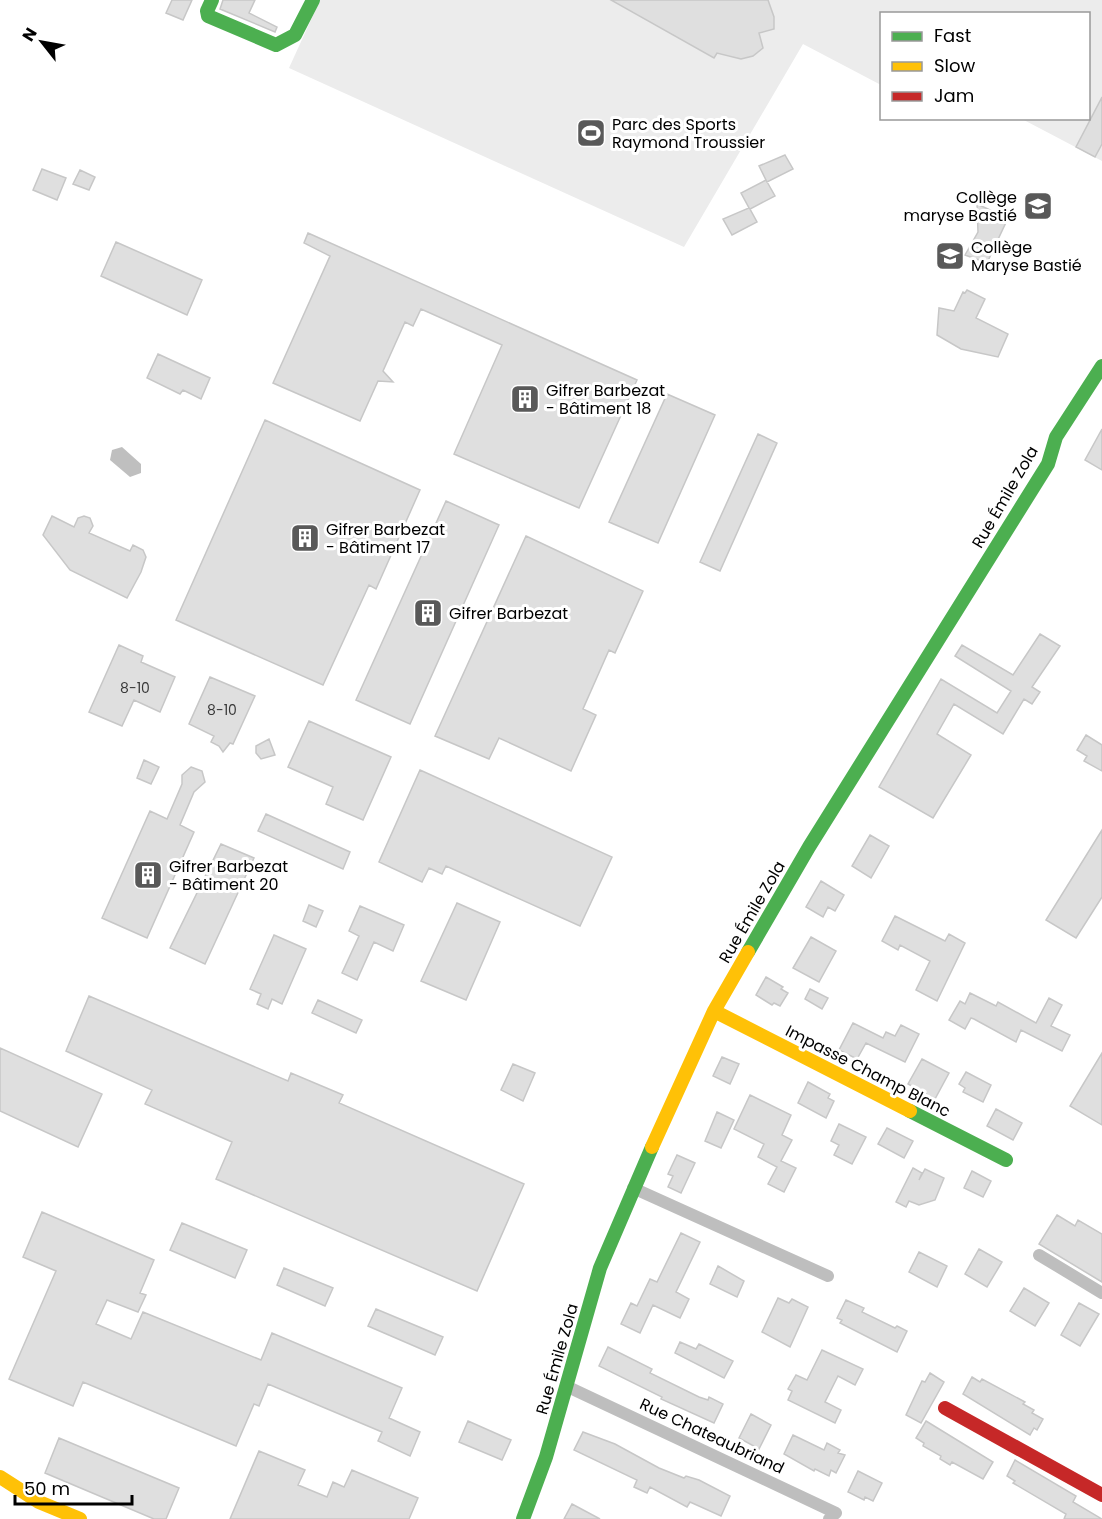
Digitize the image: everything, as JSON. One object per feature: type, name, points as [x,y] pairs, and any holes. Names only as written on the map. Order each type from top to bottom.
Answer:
[{"type":"street","points":[[212,0],[207,11],[208,15],[276,45],[286,44],[294,38],[313,0]]},
{"type":"street","name":"Rue Émile Zola","points":[[523,1519],[546,1457],[600,1268],[633,1188],[714,1011],[809,847],[1048,464],[1056,437],[1102,366]]},
{"type":"street","name":"Impasse Champ Blanc","points":[[714,1011],[1006,1160]]},
{"type":"street","points":[[633,1188],[828,1276]]},
{"type":"street","points":[[1039,1255],[1102,1293]]},
{"type":"street","name":"Rue Chateaubriand","points":[[566,1386],[832,1516],[849,1519]]},
{"type":"street","points":[[945,1408],[1102,1495]]},
{"type":"street","points":[[0,1477],[39,1502],[80,1519]]},
{"type":"shaded area","name":"Parc des Sports Raymond Troussier","points":[[320,0],[1102,0],[1102,161],[1024,120],[1090,120],[1090,12],[880,12],[880,84],[803,44],[684,247],[289,68]]},
{"type":"shaded area","points":[[122,447],[141,464],[141,473],[130,477],[110,460],[112,450]]},
{"type":"building","points":[[172,0],[192,0],[183,20],[166,13]]},
{"type":"building","points":[[223,0],[255,0],[249,13],[277,27],[275,32],[220,9]]},
{"type":"building","points":[[611,0],[768,0],[774,17],[774,29],[759,33],[763,48],[753,56],[741,59],[717,53],[714,58]]},
{"type":"building","points":[[1102,97],[1102,144],[1095,157],[1076,147]]},
{"type":"building","points":[[785,155],[793,169],[767,182],[759,166]]},
{"type":"building","points":[[42,169],[66,178],[57,200],[33,190]]},
{"type":"building","points":[[80,170],[95,177],[89,190],[73,184]]},
{"type":"building","points":[[766,180],[775,196],[750,209],[757,222],[732,235],[723,219],[749,208],[741,193]]},
{"type":"building","points":[[977,204],[1008,218],[987,263],[965,255],[978,232]]},
{"type":"building","name":"Gifrer Barbezat - Bâtiment 18","points":[[308,233],[637,380],[579,508],[454,454],[502,345],[421,309],[413,326],[405,322],[383,371],[393,382],[378,381],[360,421],[273,383],[330,256],[304,243]]},
{"type":"building","points":[[116,242],[202,280],[187,315],[101,276]]},
{"type":"building","points":[[967,290],[985,299],[976,318],[1008,334],[998,357],[961,349],[937,335],[939,308],[954,311],[963,292]]},
{"type":"building","points":[[158,354],[210,378],[201,399],[183,390],[180,394],[147,378]]},
{"type":"building","points":[[667,394],[715,415],[658,543],[609,522]]},
{"type":"building","name":"Gifrer Barbezat - Bâtiment 17","points":[[265,420],[420,490],[376,589],[369,585],[323,685],[176,620]]},
{"type":"building","points":[[1102,429],[1102,470],[1085,460]]},
{"type":"building","points":[[758,434],[777,443],[720,571],[700,562]]},
{"type":"building","name":"Gifrer Barbezat","points":[[446,501],[499,525],[410,724],[356,700]]},
{"type":"building","points":[[52,516],[74,527],[78,518],[84,516],[90,518],[93,526],[89,533],[130,551],[133,545],[143,550],[146,557],[141,572],[127,598],[70,570],[43,535]]},
{"type":"building","points":[[526,536],[643,591],[615,653],[609,650],[583,709],[596,715],[571,771],[499,738],[489,759],[435,736]]},
{"type":"building","points":[[1040,634],[1060,646],[1032,687],[1040,692],[1032,704],[1024,699],[1003,734],[954,704],[937,734],[971,755],[933,818],[879,787],[941,679],[997,713],[1011,691],[955,656],[962,645],[1013,675]]},
{"type":"building","points":[[119,645],[143,656],[141,662],[175,677],[160,712],[134,700],[122,726],[89,712]]},
{"type":"building","points":[[210,677],[255,696],[233,744],[230,743],[223,752],[219,746],[211,742],[214,736],[189,724]]},
{"type":"building","points":[[309,721],[391,757],[363,820],[326,804],[333,787],[288,767]]},
{"type":"building","points":[[1086,735],[1102,745],[1102,771],[1084,761],[1087,756],[1077,750]]},
{"type":"building","points":[[269,739],[275,755],[261,759],[256,753],[256,746]]},
{"type":"building","points":[[144,760],[159,767],[151,784],[137,778]]},
{"type":"building","name":"Gifrer Barbezat - Bâtiment 20","points":[[191,767],[202,771],[205,782],[194,792],[180,825],[194,832],[147,938],[102,918],[150,811],[167,819],[182,784],[182,775]]},
{"type":"building","points":[[420,770],[612,857],[580,926],[446,866],[442,874],[429,868],[422,882],[379,862]]},
{"type":"building","points":[[266,814],[350,852],[343,869],[258,831]]},
{"type":"building","points":[[1102,830],[1102,897],[1076,938],[1046,920]]},
{"type":"building","points":[[870,835],[889,846],[871,878],[852,866]]},
{"type":"building","points":[[221,844],[254,858],[205,964],[170,948]]},
{"type":"building","points":[[821,881],[844,895],[835,911],[828,907],[823,917],[806,907]]},
{"type":"building","points":[[457,903],[500,922],[466,1000],[421,981]]},
{"type":"building","points":[[309,905],[323,911],[316,927],[303,921]]},
{"type":"building","points":[[360,906],[404,925],[393,951],[374,942],[357,980],[342,973],[359,936],[349,931]]},
{"type":"building","points":[[895,916],[945,941],[949,934],[965,943],[937,1001],[916,990],[930,961],[900,945],[898,950],[882,941]]},
{"type":"building","points":[[274,935],[306,949],[282,1004],[272,999],[268,1009],[257,1004],[261,994],[250,989]]},
{"type":"building","points":[[811,937],[836,951],[819,982],[793,968]]},
{"type":"building","points":[[766,977],[783,987],[781,989],[788,993],[780,1006],[774,1003],[772,1005],[756,995]]},
{"type":"building","points":[[810,989],[828,998],[822,1009],[805,999]]},
{"type":"building","points":[[970,993],[996,1006],[998,1002],[1036,1023],[1049,998],[1062,1005],[1051,1026],[1070,1035],[1062,1051],[1021,1030],[1016,1042],[971,1018],[965,1029],[949,1020],[960,1001],[965,1004]]},
{"type":"building","points":[[89,996],[288,1081],[291,1073],[343,1095],[339,1103],[524,1184],[477,1291],[216,1179],[232,1142],[145,1104],[152,1090],[66,1051]]},
{"type":"building","points":[[318,1000],[362,1020],[356,1033],[312,1013]]},
{"type":"building","points":[[853,1023],[883,1038],[886,1032],[895,1036],[901,1025],[919,1034],[905,1062],[866,1043],[857,1059],[839,1050]]},
{"type":"building","points":[[0,1048],[102,1094],[78,1147],[0,1111]]},
{"type":"building","points":[[1102,1053],[1102,1125],[1070,1106]]},
{"type":"building","points":[[722,1057],[739,1064],[730,1084],[713,1076]]},
{"type":"building","points":[[922,1059],[949,1073],[935,1099],[908,1084]]},
{"type":"building","points":[[513,1064],[535,1073],[523,1101],[501,1090]]},
{"type":"building","points":[[966,1072],[991,1085],[983,1102],[963,1092],[965,1088],[959,1084]]},
{"type":"building","points":[[808,1082],[830,1094],[828,1098],[834,1101],[826,1118],[798,1103]]},
{"type":"building","points":[[750,1095],[791,1115],[782,1135],[792,1140],[781,1161],[796,1168],[784,1192],[768,1184],[777,1167],[758,1157],[764,1144],[734,1129]]},
{"type":"building","points":[[996,1109],[1022,1123],[1013,1140],[987,1126]]},
{"type":"building","points":[[717,1112],[734,1120],[721,1148],[705,1141]]},
{"type":"building","points":[[839,1124],[866,1137],[852,1164],[834,1155],[839,1145],[831,1141]]},
{"type":"building","points":[[887,1128],[913,1141],[904,1158],[878,1144]]},
{"type":"building","points":[[677,1155],[695,1163],[681,1193],[668,1187],[673,1176],[668,1174]]},
{"type":"building","points":[[913,1168],[922,1173],[919,1180],[925,1169],[944,1178],[935,1200],[919,1205],[909,1201],[906,1207],[896,1202]]},
{"type":"building","points":[[972,1171],[991,1181],[983,1197],[964,1188]]},
{"type":"building","points":[[42,1212],[154,1260],[140,1293],[146,1295],[138,1312],[107,1300],[96,1324],[131,1339],[143,1312],[261,1360],[272,1333],[402,1388],[389,1418],[420,1432],[410,1456],[378,1441],[382,1432],[268,1384],[259,1406],[254,1404],[236,1446],[83,1382],[73,1406],[9,1379],[56,1271],[23,1257]]},
{"type":"building","points":[[1057,1215],[1075,1226],[1078,1220],[1102,1234],[1102,1282],[1039,1244]]},
{"type":"building","points":[[182,1223],[247,1250],[235,1278],[170,1250]]},
{"type":"building","points":[[681,1233],[700,1242],[676,1292],[689,1299],[680,1318],[653,1305],[640,1333],[621,1324],[631,1303],[637,1306],[650,1279],[657,1282]]},
{"type":"building","points":[[979,1249],[1002,1262],[987,1287],[965,1274]]},
{"type":"building","points":[[919,1252],[947,1266],[937,1287],[909,1272]]},
{"type":"building","points":[[718,1266],[744,1281],[737,1297],[710,1284]]},
{"type":"building","points":[[284,1268],[333,1288],[325,1306],[277,1285]]},
{"type":"building","points":[[1024,1288],[1049,1303],[1035,1326],[1010,1311]]},
{"type":"building","points":[[778,1298],[789,1303],[792,1299],[808,1307],[790,1347],[762,1332]]},
{"type":"building","points":[[846,1300],[864,1308],[862,1312],[895,1328],[897,1326],[907,1331],[897,1352],[840,1323],[842,1320],[837,1318]]},
{"type":"building","points":[[1079,1303],[1099,1314],[1080,1346],[1061,1335]]},
{"type":"building","points":[[376,1309],[443,1337],[435,1355],[368,1326]]},
{"type":"building","points":[[680,1342],[696,1349],[699,1344],[733,1361],[724,1378],[675,1353]]},
{"type":"building","points":[[608,1347],[652,1369],[650,1373],[699,1397],[708,1400],[709,1397],[723,1404],[714,1423],[661,1399],[662,1397],[599,1366]]},
{"type":"building","points":[[822,1350],[863,1369],[855,1385],[838,1376],[825,1402],[841,1410],[835,1423],[788,1400],[792,1391],[788,1389],[796,1375],[807,1380]]},
{"type":"building","points":[[930,1373],[944,1382],[921,1423],[906,1415],[922,1381],[925,1382]]},
{"type":"building","points":[[972,1377],[980,1382],[982,1379],[1025,1402],[1023,1404],[1034,1410],[1032,1413],[1043,1419],[1037,1430],[1034,1428],[1030,1435],[963,1394]]},
{"type":"building","points":[[751,1414],[771,1425],[759,1449],[739,1438]]},
{"type":"building","points":[[468,1421],[511,1440],[502,1460],[459,1442]]},
{"type":"building","points":[[926,1421],[993,1462],[983,1479],[952,1462],[950,1465],[940,1459],[941,1456],[923,1446],[924,1443],[916,1438]]},
{"type":"building","points":[[583,1432],[615,1444],[659,1468],[684,1478],[686,1476],[699,1480],[730,1496],[721,1516],[690,1502],[687,1507],[650,1487],[647,1493],[634,1487],[637,1480],[574,1450]]},
{"type":"building","points":[[793,1435],[824,1450],[827,1443],[840,1450],[838,1453],[845,1455],[836,1473],[831,1470],[829,1476],[815,1469],[814,1471],[784,1454]]},
{"type":"building","points":[[59,1438],[179,1488],[166,1519],[154,1519],[45,1473]]},
{"type":"building","points":[[259,1451],[305,1470],[298,1485],[327,1497],[333,1482],[344,1487],[352,1470],[418,1498],[409,1519],[230,1519]]},
{"type":"building","points":[[1015,1460],[1076,1496],[1073,1502],[1102,1519],[1064,1519],[1066,1514],[1013,1483],[1015,1481],[1007,1476]]},
{"type":"building","points":[[858,1471],[882,1483],[873,1501],[865,1497],[864,1500],[848,1492]]},
{"type":"building","points":[[572,1504],[600,1519],[564,1519]]},
{"type":"traffic: fast","points":[[212,0],[207,11],[208,16],[276,45],[295,35],[313,0]]},
{"type":"traffic: fast","points":[[748,952],[809,847],[1048,464],[1056,437],[1102,366]]},
{"type":"traffic: fast","points":[[910,1111],[1006,1160]]},
{"type":"traffic: fast","points":[[523,1519],[546,1457],[600,1268],[652,1147]]},
{"type":"traffic: slow","points":[[652,1147],[714,1011],[748,952]]},
{"type":"traffic: slow","points":[[714,1011],[910,1111]]},
{"type":"traffic: slow","points":[[0,1477],[39,1502],[80,1519]]},
{"type":"traffic: jam","points":[[945,1408],[1102,1495]]},
{"type":"place","name":"Parc des Sports Raymond Troussier","points":[[591,133]]},
{"type":"place","name":"Collège maryse Bastié","points":[[1038,206]]},
{"type":"place","name":"Collège Maryse Bastié","points":[[950,256]]},
{"type":"place","name":"Gifrer Barbezat - Bâtiment 18","points":[[525,399]]},
{"type":"place","name":"Gifrer Barbezat - Bâtiment 17","points":[[305,538]]},
{"type":"place","name":"Gifrer Barbezat","points":[[428,613]]},
{"type":"place","name":"Gifrer Barbezat - Bâtiment 20","points":[[148,875]]}]
